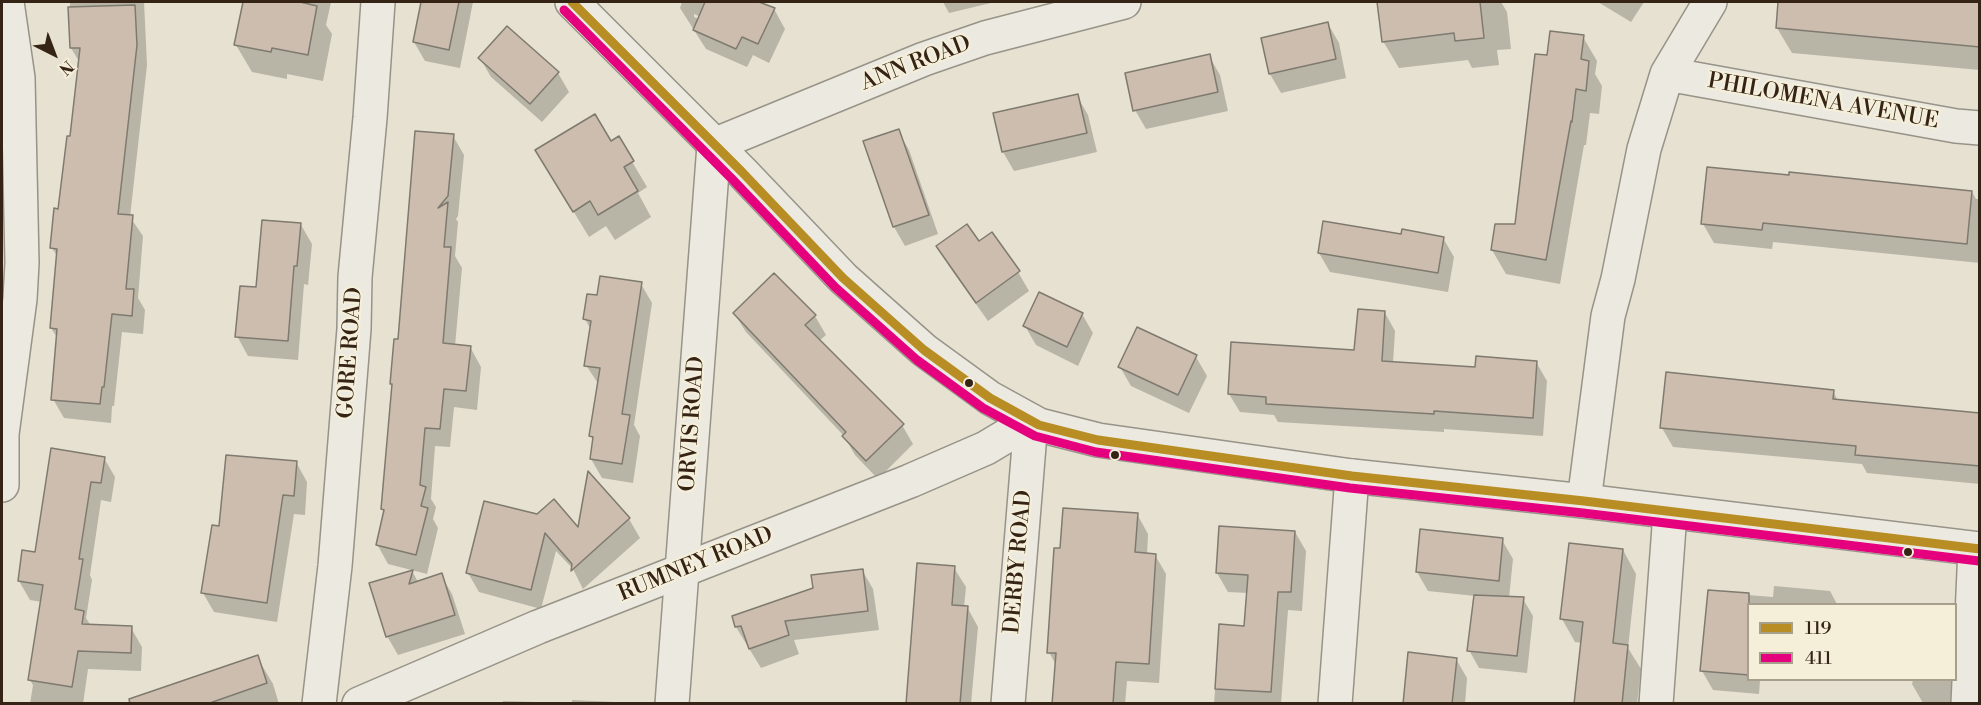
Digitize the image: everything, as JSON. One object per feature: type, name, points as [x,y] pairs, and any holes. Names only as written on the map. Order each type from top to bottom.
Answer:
[{"type":"street","points":[[2,485],[2,434],[20,299],[22,263],[18,78],[7,2]]},
{"type":"street","name":"GORE ROAD","points":[[319,704],[335,566],[354,329],[355,277],[378,2]]},
{"type":"street","points":[[572,2],[742,172],[843,278],[924,350],[990,398],[1038,425],[1098,440],[1352,476],[1584,501],[1977,549],[1968,704]]},
{"type":"street","name":"ANN ROAD","points":[[714,145],[924,59],[986,38],[1124,2]]},
{"type":"street","points":[[1584,501],[1608,316],[1618,279],[1644,149],[1667,74],[1710,2]]},
{"type":"street","name":"PHILOMENA AVENUE","points":[[1667,74],[1956,126],[1980,128]]},
{"type":"street","name":"ORVIS ROAD","points":[[672,704],[714,145]]},
{"type":"street","name":"RUMNEY ROAD","points":[[359,704],[517,635],[910,481],[986,448],[1031,421]]},
{"type":"street","name":"DERBY ROAD","points":[[1008,704],[1031,421]]},
{"type":"street","points":[[1335,704],[1352,476]]},
{"type":"street","points":[[1656,704],[1670,513]]},
{"type":"building","points":[[243,2],[300,2],[317,6],[308,55],[272,48],[271,52],[234,45]]},
{"type":"building","points":[[421,2],[459,2],[449,50],[413,42]]},
{"type":"building","points":[[705,2],[759,2],[775,8],[758,44],[742,37],[736,49],[693,30]]},
{"type":"building","points":[[1377,2],[1480,2],[1484,38],[1455,41],[1454,33],[1382,42]]},
{"type":"building","points":[[1778,2],[1980,2],[1980,47],[1776,28]]},
{"type":"building","points":[[135,5],[137,45],[118,214],[133,215],[126,289],[134,289],[132,316],[112,314],[100,404],[51,400],[57,329],[50,328],[57,249],[50,248],[54,208],[58,209],[67,136],[70,136],[80,48],[70,48],[68,7]]},
{"type":"building","points":[[1328,22],[1336,59],[1269,74],[1261,38]]},
{"type":"building","points":[[507,26],[559,72],[530,104],[478,58]]},
{"type":"building","points":[[1550,31],[1584,35],[1581,59],[1589,61],[1586,91],[1576,89],[1546,260],[1491,250],[1495,224],[1515,224],[1535,54],[1547,55]]},
{"type":"building","points":[[1210,54],[1218,92],[1133,111],[1125,73]]},
{"type":"building","points":[[1078,94],[1087,133],[1002,152],[993,113]]},
{"type":"building","points":[[595,114],[611,141],[619,136],[634,161],[624,167],[638,191],[598,215],[590,201],[573,212],[535,150]]},
{"type":"building","points":[[899,129],[929,215],[893,227],[863,141]]},
{"type":"building","points":[[415,131],[454,134],[448,196],[438,208],[448,202],[444,247],[451,247],[443,343],[471,346],[466,391],[444,389],[440,429],[425,428],[420,485],[426,487],[421,506],[428,508],[416,555],[376,545],[384,510],[381,509],[392,384],[390,384],[394,339],[398,339]]},
{"type":"building","points":[[1707,167],[1789,175],[1789,172],[1972,191],[1967,244],[1763,223],[1762,230],[1701,224]]},
{"type":"building","points":[[262,220],[301,223],[297,266],[294,266],[288,341],[235,337],[240,286],[256,287]]},
{"type":"building","points":[[1323,221],[1401,234],[1402,229],[1444,237],[1438,273],[1318,253]]},
{"type":"building","points":[[967,224],[979,241],[992,232],[1020,271],[976,303],[936,246]]},
{"type":"building","points":[[774,273],[816,315],[805,325],[904,424],[866,461],[842,436],[846,432],[733,313]]},
{"type":"building","points":[[600,276],[642,282],[622,414],[630,415],[622,464],[590,459],[593,437],[589,436],[600,368],[584,366],[591,321],[583,319],[587,294],[597,295]]},
{"type":"building","points":[[1039,292],[1083,313],[1067,347],[1023,326]]},
{"type":"building","points":[[1358,309],[1385,311],[1382,361],[1475,367],[1476,356],[1537,361],[1533,418],[1434,411],[1434,414],[1266,404],[1266,397],[1228,394],[1231,342],[1354,350]]},
{"type":"building","points":[[1137,327],[1197,355],[1178,395],[1118,367]]},
{"type":"building","points":[[1666,372],[1834,390],[1833,399],[1980,413],[1980,466],[1855,455],[1856,446],[1660,428]]},
{"type":"building","points":[[51,448],[105,457],[101,483],[91,482],[79,559],[83,559],[75,609],[84,611],[82,624],[132,626],[131,653],[78,651],[72,687],[28,680],[43,585],[18,581],[22,550],[35,552]]},
{"type":"building","points":[[226,455],[297,461],[294,496],[283,495],[267,603],[201,593],[212,525],[219,526]]},
{"type":"building","points":[[588,471],[630,518],[571,571],[572,564],[545,533],[531,590],[466,573],[484,501],[537,514],[554,499],[578,527]]},
{"type":"building","points":[[1063,508],[1138,513],[1135,552],[1156,554],[1149,664],[1116,662],[1113,704],[1052,704],[1056,653],[1047,653],[1054,548],[1060,548]]},
{"type":"building","points":[[1219,526],[1295,531],[1291,592],[1278,592],[1271,692],[1215,689],[1219,624],[1244,626],[1248,575],[1216,573]]},
{"type":"building","points":[[1420,529],[1503,538],[1499,581],[1416,572]]},
{"type":"building","points":[[1569,543],[1623,549],[1613,643],[1628,645],[1622,704],[1574,704],[1583,622],[1560,619]]},
{"type":"building","points":[[917,563],[955,566],[952,605],[968,606],[960,704],[906,704]]},
{"type":"building","points":[[863,569],[868,611],[785,621],[789,635],[749,649],[741,626],[735,627],[732,616],[813,588],[811,575]]},
{"type":"building","points":[[413,570],[409,584],[442,573],[455,615],[386,637],[369,583]]},
{"type":"building","points":[[1708,590],[1749,593],[1747,675],[1700,671]]},
{"type":"building","points":[[1474,595],[1524,597],[1517,656],[1467,651]]},
{"type":"building","points":[[1408,652],[1457,658],[1452,704],[1403,704]]},
{"type":"building","points":[[258,655],[267,683],[207,704],[130,704],[129,699]]},
{"type":"transit line","name":"119","points":[[572,2],[742,172],[843,278],[924,350],[990,398],[1039,425],[1098,440],[1352,476],[1584,501],[1980,549]]},
{"type":"transit line","name":"411","points":[[564,10],[733,180],[835,287],[917,360],[983,408],[1035,436],[1096,452],[1350,488],[1583,513],[1979,561]]}]
